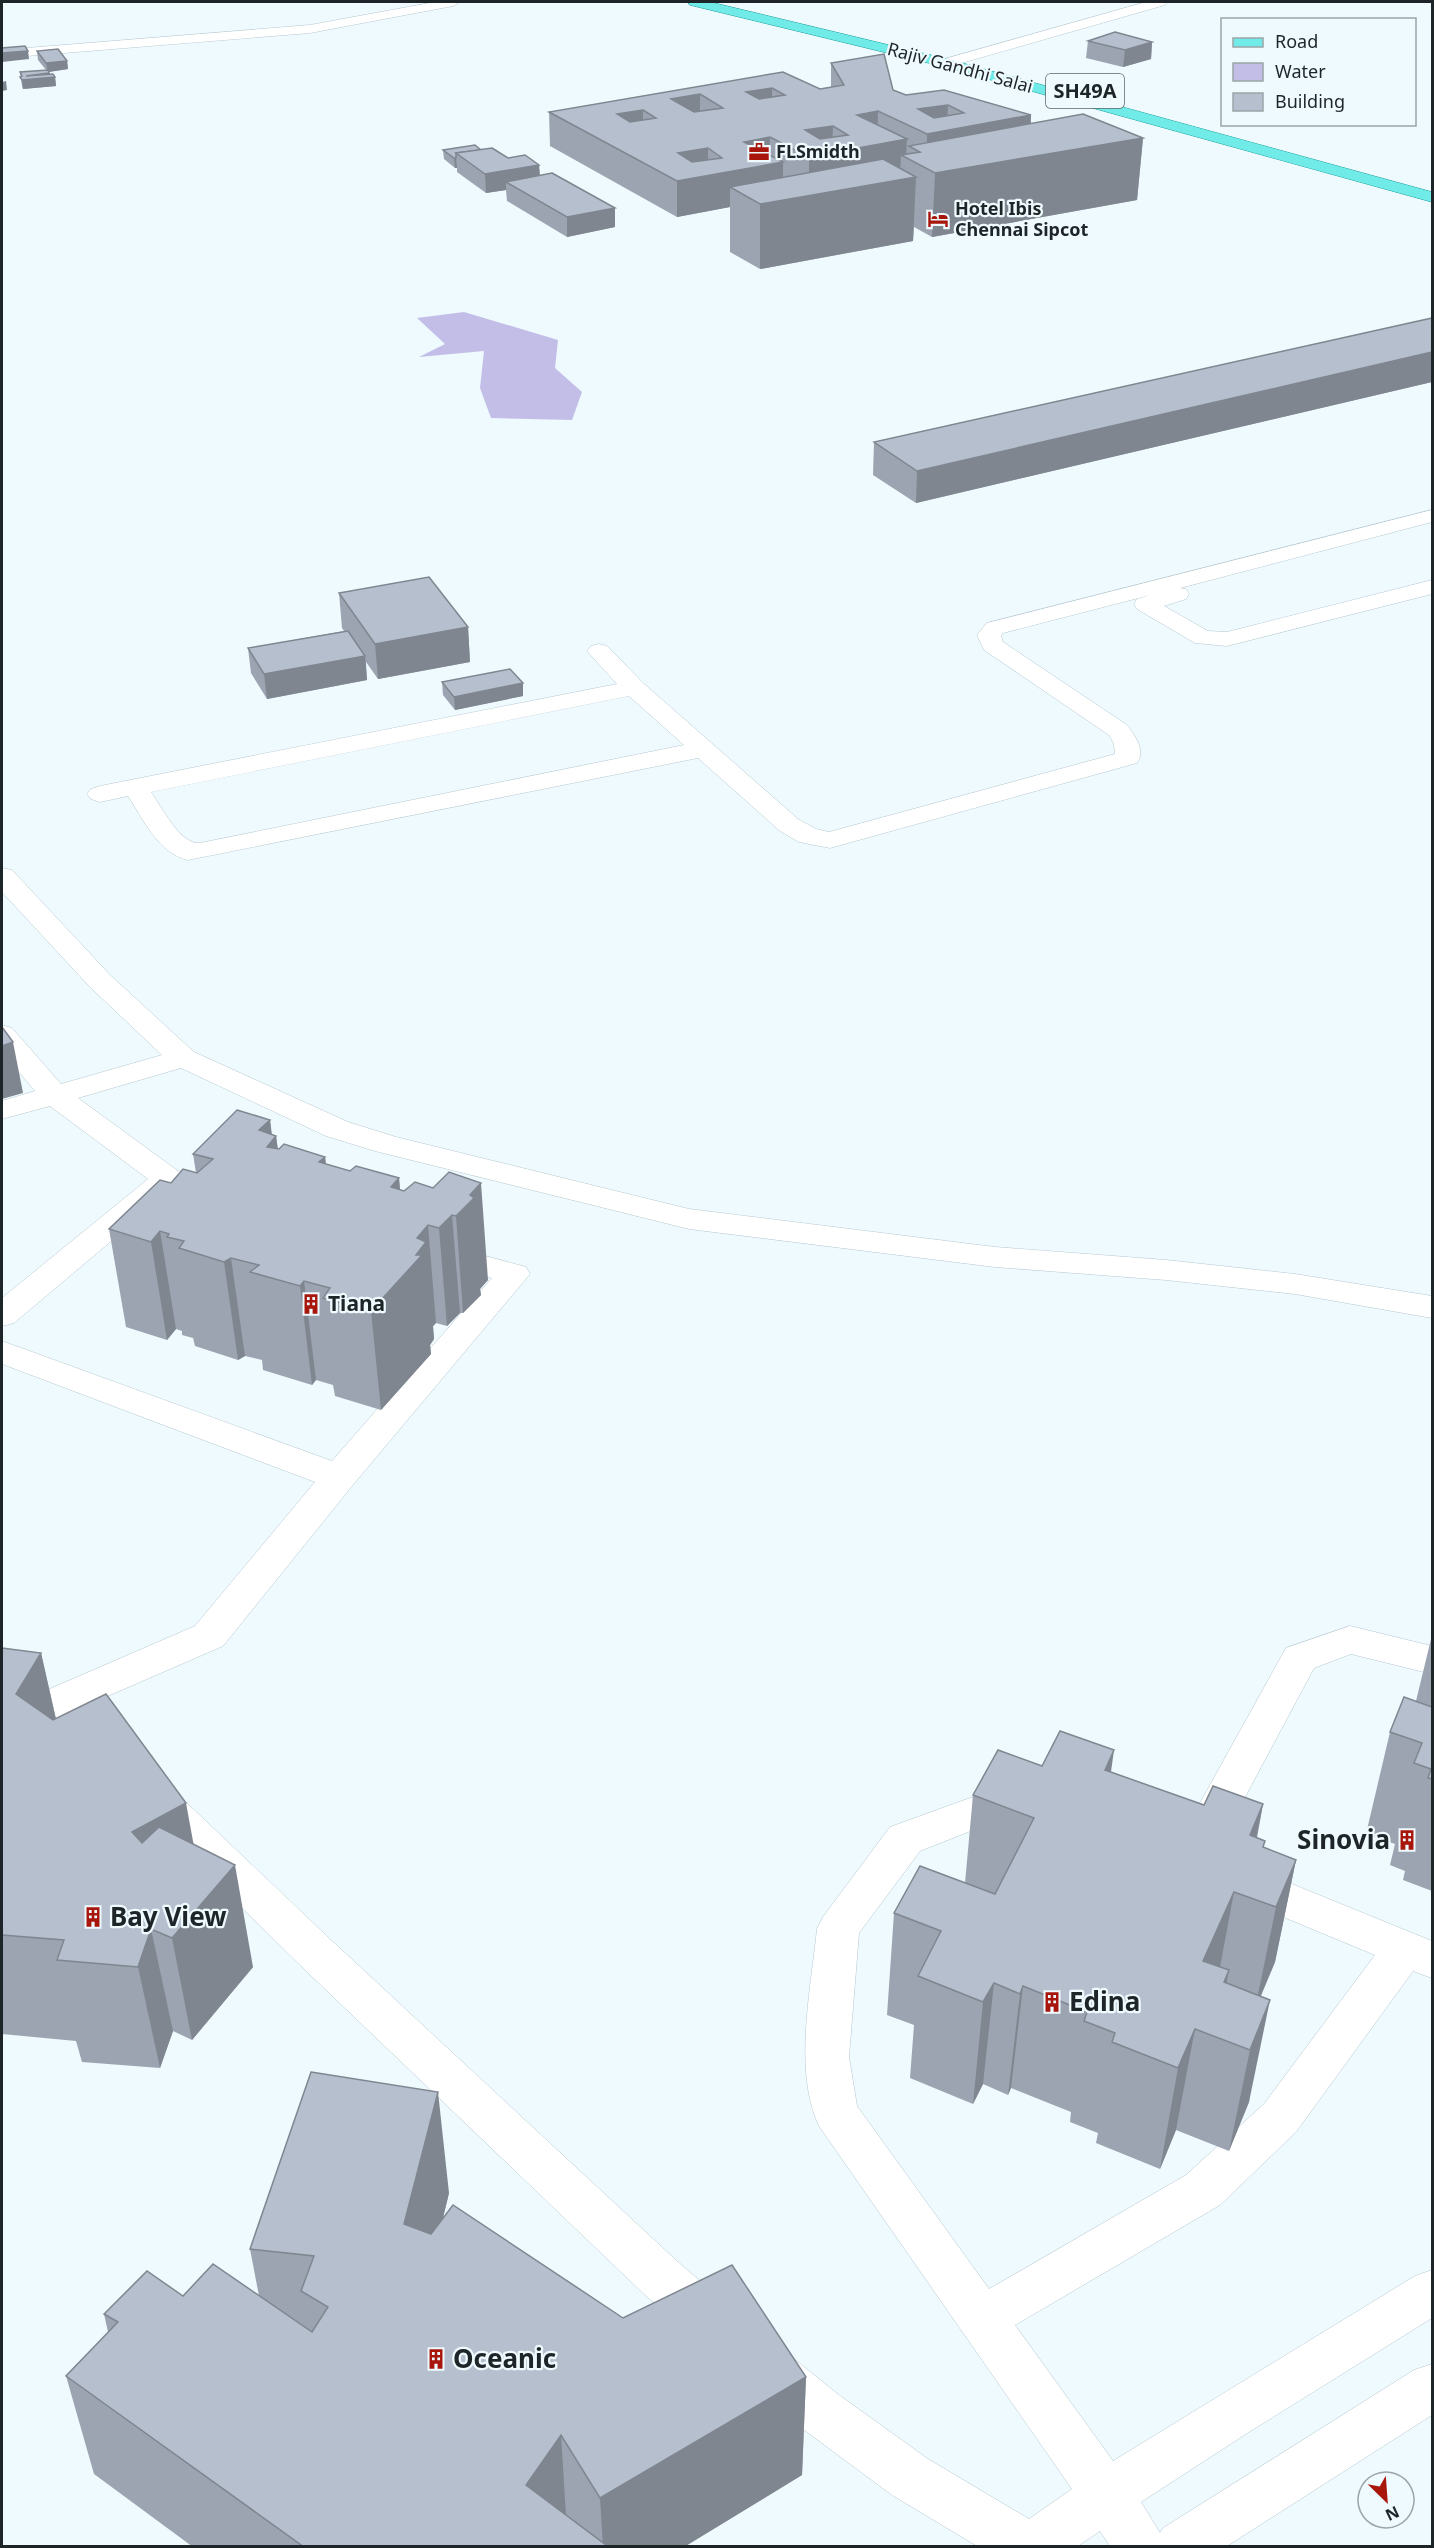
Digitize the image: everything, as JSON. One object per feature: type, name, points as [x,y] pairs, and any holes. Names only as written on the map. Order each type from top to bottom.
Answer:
[{"type":"main road","name":"Rajiv Gandhi Salai","points":[[695,2],[946,63],[1432,197]]},
{"type":"main road","name":"Rajiv Gandhi Salai","points":[[736,2],[962,58],[1432,184]]},
{"type":"street","points":[[2,54],[310,29],[365,21],[453,2]]},
{"type":"street","points":[[946,63],[1160,2]]},
{"type":"street","points":[[599,651],[634,688],[789,825],[808,836],[830,840],[1128,758],[1127,744],[1118,730],[992,645],[989,635],[995,628],[1432,516]]},
{"type":"street","points":[[1432,530],[1145,604],[1203,638],[1221,639],[1432,586]]},
{"type":"street","points":[[100,794],[634,688]]},
{"type":"street","points":[[135,788],[173,843],[188,852],[703,749]]},
{"type":"street","points":[[2,876],[100,981],[183,1058],[337,1129],[386,1144],[688,1219],[994,1257],[1166,1270],[1295,1284],[1432,1307]]},
{"type":"street","points":[[2,1034],[55,1095],[167,1178],[248,1200]]},
{"type":"street","points":[[2,1110],[183,1058]]},
{"type":"street","points":[[2,1315],[167,1178]]},
{"type":"street","points":[[410,1245],[514,1274],[339,1477],[209,1636],[59,1701],[316,1953],[661,2278],[820,2412],[910,2477],[1025,2547]]},
{"type":"street","points":[[2,1352],[339,1477]]},
{"type":"street","points":[[981,2319],[1203,2190],[1280,2118],[1419,1954],[1183,1859],[1300,1658],[1350,1640],[1432,1660]]},
{"type":"street","points":[[1060,1820],[1039,1813],[970,1814],[905,1839],[838,1929],[827,2057],[835,2112],[1106,2494],[1140,2547]]},
{"type":"street","points":[[1035,2547],[1106,2494],[1432,2292]]},
{"type":"street","points":[[1181,2547],[1432,2387]]},
{"type":"water","points":[[464,312],[558,340],[555,368],[582,392],[572,420],[491,418],[480,388],[484,351],[419,357],[445,344],[417,318]]},
{"type":"building","points":[[1115,32],[1152,42],[1125,50],[1088,41]]},
{"type":"building","points":[[25,46],[28,51],[2,53],[2,48]]},
{"type":"building","points":[[58,49],[67,61],[46,63],[37,51]]},
{"type":"building","points":[[884,54],[893,90],[906,95],[944,90],[1031,115],[927,134],[878,111],[857,115],[907,139],[809,157],[770,137],[744,142],[783,162],[677,181],[549,112],[783,72],[820,89],[844,85],[831,63]],"holes":[[[772,88],[785,95],[759,99],[746,92]],[[700,94],[723,108],[694,112],[671,99]],[[948,105],[964,113],[934,118],[918,109]],[[643,110],[656,118],[630,122],[617,114]],[[833,126],[848,135],[820,139],[805,130]],[[708,148],[722,158],[692,162],[678,153]]]},
{"type":"building","points":[[48,70],[49,73],[26,76],[53,74],[55,77],[22,80],[20,77],[22,76],[20,72]]},
{"type":"building","points":[[1083,114],[1143,138],[935,173],[901,155],[920,152],[909,146]]},
{"type":"building","points":[[475,145],[481,150],[456,153],[456,158],[443,150]]},
{"type":"building","points":[[492,148],[508,158],[525,155],[539,165],[485,174],[456,153]]},
{"type":"building","points":[[883,159],[916,177],[760,204],[730,187]]},
{"type":"building","points":[[552,173],[615,208],[567,217],[506,182]]},
{"type":"building","points":[[1432,318],[1432,352],[917,471],[874,442]]},
{"type":"building","points":[[429,577],[468,627],[375,644],[339,593]]},
{"type":"building","points":[[348,631],[365,656],[264,674],[248,648]]},
{"type":"building","points":[[510,669],[523,683],[454,697],[442,682]]},
{"type":"building","points":[[2,1027],[13,1042],[2,1046]]},
{"type":"building","points":[[237,1110],[270,1120],[259,1130],[276,1136],[267,1147],[279,1149],[284,1144],[325,1157],[319,1162],[350,1171],[356,1166],[399,1178],[391,1187],[404,1191],[415,1182],[433,1188],[449,1172],[481,1183],[470,1195],[474,1198],[456,1216],[452,1215],[439,1228],[428,1225],[417,1238],[426,1242],[416,1255],[422,1255],[371,1311],[323,1298],[330,1288],[304,1281],[300,1286],[250,1272],[259,1265],[231,1258],[224,1262],[179,1248],[184,1241],[167,1237],[169,1234],[160,1231],[151,1242],[109,1229],[160,1180],[171,1183],[183,1169],[197,1173],[213,1159],[193,1154]]},
{"type":"building","points":[[2,1648],[41,1653],[16,1694],[53,1720],[106,1694],[186,1803],[132,1832],[142,1843],[159,1827],[235,1865],[172,1938],[151,1929],[138,1967],[57,1960],[64,1940],[2,1935]]},
{"type":"building","points":[[1404,1697],[1432,1707],[1432,1779],[1428,1778],[1431,1769],[1414,1763],[1422,1743],[1390,1732]]},
{"type":"building","points":[[1060,1731],[1114,1750],[1105,1770],[1204,1805],[1213,1786],[1263,1804],[1250,1835],[1265,1841],[1263,1847],[1296,1860],[1276,1907],[1234,1892],[1203,1961],[1229,1970],[1224,1982],[1270,2000],[1250,2050],[1195,2029],[1178,2068],[1112,2042],[1115,2033],[1084,2021],[1087,2012],[1023,1986],[1020,1994],[994,1983],[983,2002],[918,1976],[941,1931],[894,1913],[920,1866],[995,1894],[1034,1818],[973,1795],[998,1750],[1042,1766]]},
{"type":"building","points":[[311,2072],[438,2092],[404,2224],[431,2234],[453,2205],[623,2318],[732,2265],[806,2377],[600,2498],[561,2435],[526,2485],[606,2545],[604,2547],[304,2547],[66,2376],[118,2322],[104,2314],[147,2271],[183,2296],[213,2264],[312,2332],[328,2307],[301,2291],[314,2256],[250,2249]]},
{"type":"place","name":"FLSmidth","points":[[759,152]]},
{"type":"place","name":"Hotel Ibis Chennai Sipcot","points":[[938,219]]},
{"type":"place","name":"Tiana","points":[[311,1304]]},
{"type":"place","name":"Sinovia","points":[[1407,1840]]},
{"type":"place","name":"Bay View","points":[[93,1917]]},
{"type":"place","name":"Edina","points":[[1052,2002]]},
{"type":"place","name":"Oceanic","points":[[436,2359]]}]
